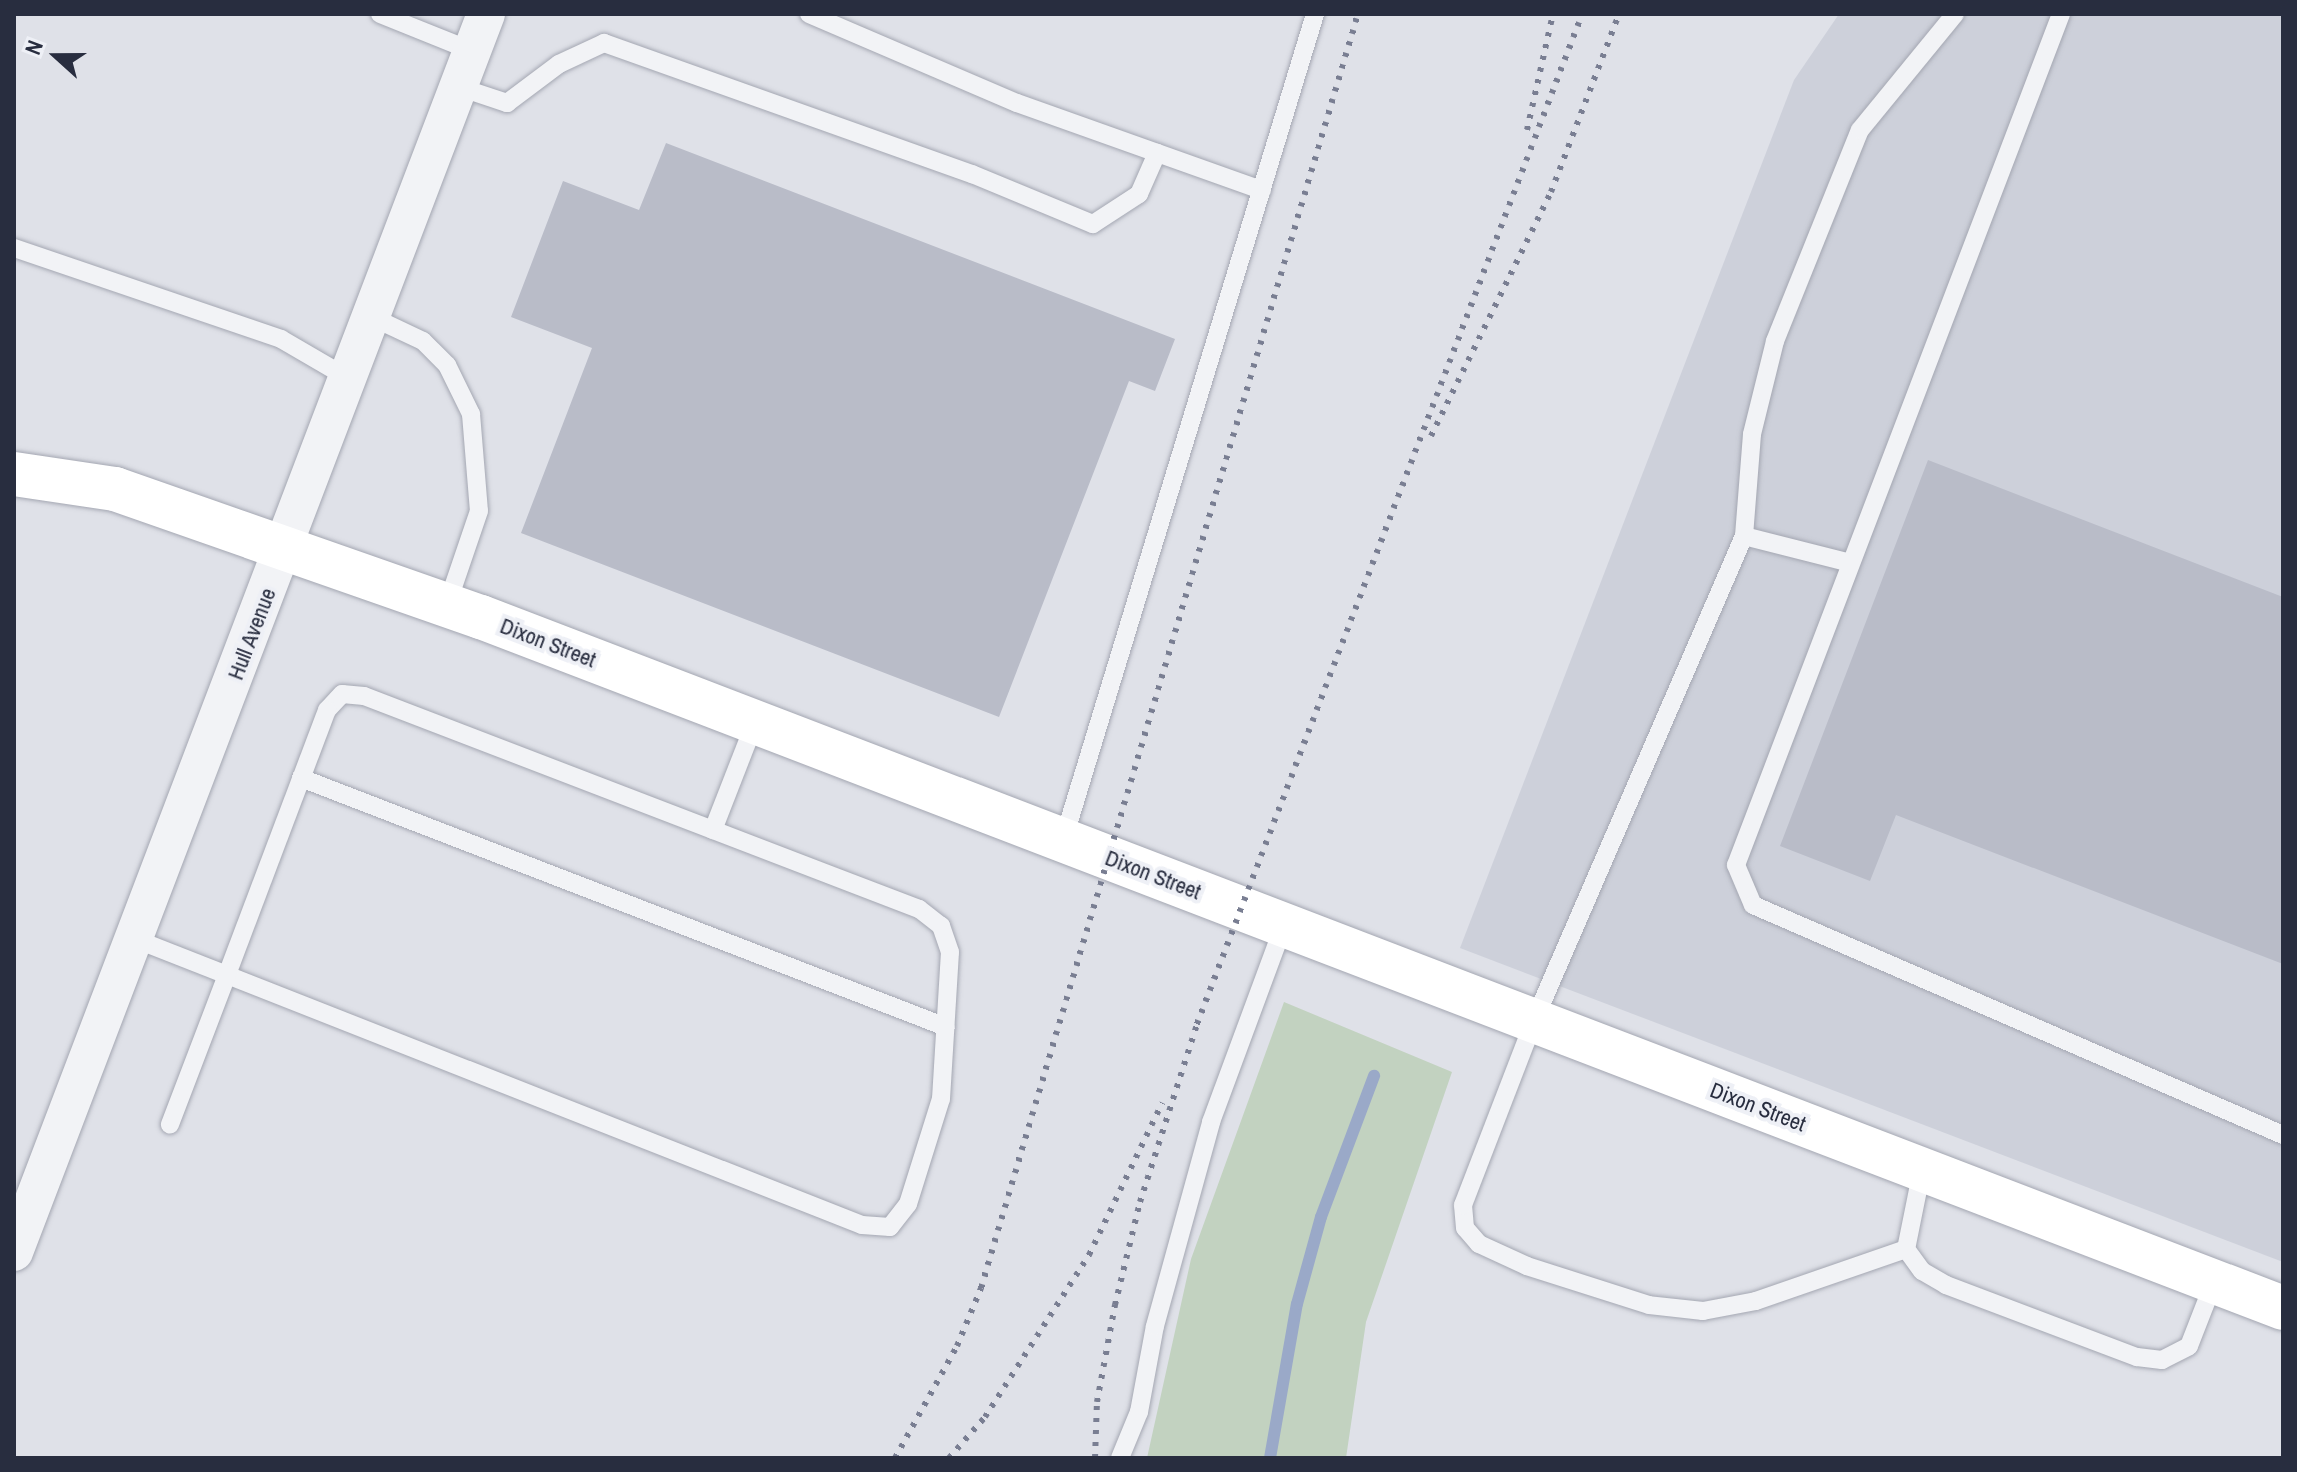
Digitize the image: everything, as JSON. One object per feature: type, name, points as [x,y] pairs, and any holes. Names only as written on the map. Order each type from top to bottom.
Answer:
[{"type":"street","name":"Hull Avenue","points":[[14,1252],[486,14]]},
{"type":"street","name":"Dixon Street","points":[[14,474],[115,489],[447,605],[2283,1308]]},
{"type":"lane","points":[[380,14],[472,51]]},
{"type":"lane","points":[[809,14],[1017,103],[1262,190]]},
{"type":"lane","points":[[1063,841],[1315,14]]},
{"type":"lane","points":[[1906,1249],[1756,1301],[1703,1311],[1649,1305],[1594,1290],[1479,1244],[1465,1228],[1463,1205],[1472,1172],[1534,1021],[1744,536],[1752,434],[1775,341],[1860,130],[1955,14]]},
{"type":"lane","points":[[2061,14],[1736,865],[1753,905],[2283,1135]]},
{"type":"lane","points":[[459,87],[507,103],[559,64],[604,43],[972,174],[1093,224],[1139,194],[1157,153]]},
{"type":"lane","points":[[14,248],[281,339],[348,378]]},
{"type":"lane","points":[[372,317],[423,341],[447,365],[471,414],[479,511],[447,605]]},
{"type":"lane","points":[[1744,536],[1851,563]]},
{"type":"lane","points":[[135,939],[227,975],[862,1225],[890,1227],[908,1204],[941,1099],[950,952],[941,926],[919,909],[364,696],[342,694],[327,710],[227,975],[170,1124]]},
{"type":"lane","points":[[713,830],[755,722]]},
{"type":"lane","points":[[301,778],[946,1027]]},
{"type":"lane","points":[[1120,1458],[1139,1412],[1155,1326],[1211,1122],[1284,925]]},
{"type":"lane","points":[[1922,1170],[1906,1249],[1922,1271],[1946,1285],[2137,1357],[2162,1360],[2189,1346],[2214,1282]]},
{"type":"shaded area","points":[[1839,14],[2283,14],[2283,1262],[1460,948],[1794,80]]},
{"type":"green space","points":[[1284,1002],[1452,1072],[1366,1322],[1346,1458],[1147,1458],[1191,1259]]},
{"type":"building","points":[[666,143],[1175,339],[1155,391],[1129,381],[999,717],[521,533],[592,348],[511,317],[563,181],[639,210]]},
{"type":"building","points":[[1928,460],[2283,597],[2283,964],[1896,815],[1870,881],[1780,846]]},
{"type":"waterway","points":[[1270,1458],[1297,1304],[1321,1217],[1374,1076]]},
{"type":"railway","points":[[895,1458],[957,1346],[981,1288],[1358,14]]},
{"type":"railway","points":[[1527,130],[1553,14]]},
{"type":"railway","points":[[1095,1458],[1097,1402],[1115,1305],[1140,1202],[1197,1024],[1582,14]]},
{"type":"railway","points":[[1431,436],[1551,192],[1619,14]]},
{"type":"railway","points":[[949,1458],[985,1417],[1089,1255],[1162,1103]]}]
